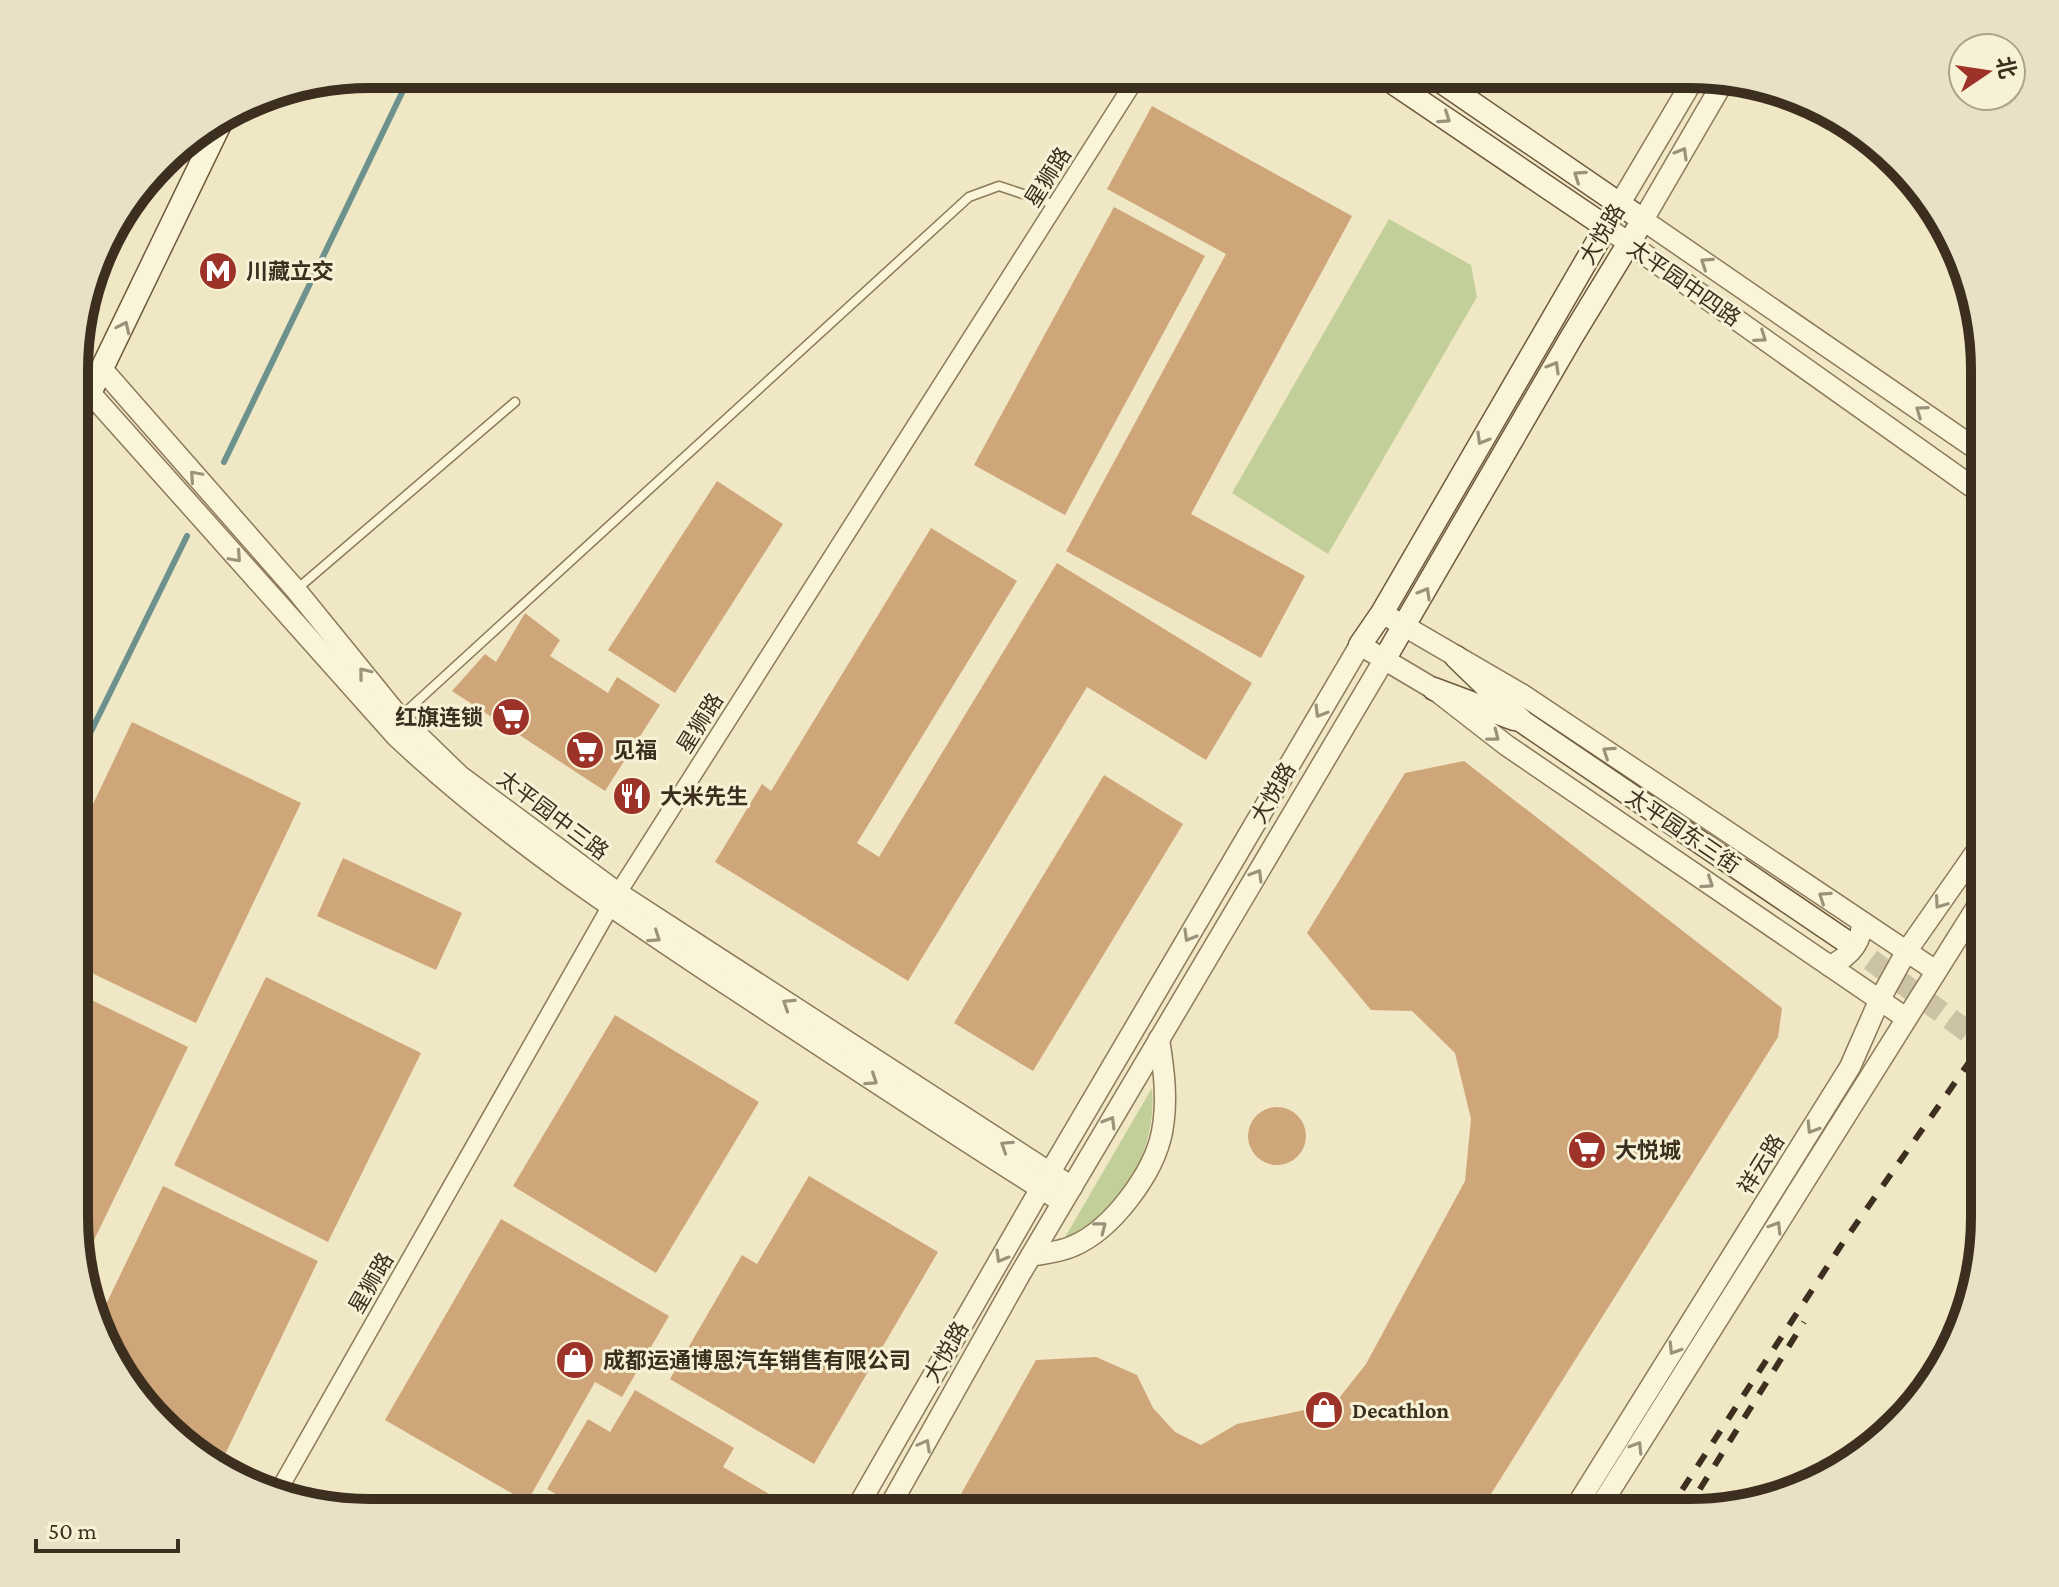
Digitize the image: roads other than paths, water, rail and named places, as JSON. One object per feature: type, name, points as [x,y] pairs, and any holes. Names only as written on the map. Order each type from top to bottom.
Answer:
[{"type":"main road","name":"太平园中四路","points":[[1402,89],[1606,227]]},
{"type":"main road","points":[[1384,660],[1643,220],[1451,89]]},
{"type":"main road","points":[[88,400],[215,135]]},
{"type":"main road","name":"大悦路","points":[[1360,645],[1382,613],[1606,227]]},
{"type":"main road","points":[[1456,657],[1523,722]]},
{"type":"main road","points":[[1434,689],[1523,722]]},
{"type":"main road","name":"太平园东三街","points":[[1523,722],[1844,940]]},
{"type":"street","name":"星狮路","points":[[282,1485],[614,900],[1130,89]]},
{"type":"street","name":"大悦路","points":[[1606,227],[1688,89]]},
{"type":"street","points":[[1719,90],[1643,220],[1971,445]]},
{"type":"street","name":"太平园中四路","points":[[1606,227],[1971,486]]},
{"type":"street","name":"太平园中三路","points":[[103,370],[296,590],[400,718],[460,776],[614,900]]},
{"type":"street","name":"太平园中三路","points":[[91,394],[397,737],[447,784],[614,900],[1067,1195]]},
{"type":"street","points":[[1382,613],[1523,695],[1936,971]]},
{"type":"street","name":"大悦路","points":[[862,1498],[1044,1181],[1360,645]]},
{"type":"street","points":[[1360,645],[1434,689],[1506,745],[1906,1018]]},
{"type":"street","points":[[894,1498],[1031,1256],[1384,660]]},
{"type":"street","name":"祥云路","points":[[1581,1499],[1850,1067],[1879,1001],[1906,952],[1970,860]]},
{"type":"street","points":[[1605,1499],[1970,917]]},
{"type":"street","points":[[1830,966],[1845,958],[1862,936],[1862,922]]},
{"type":"street","points":[[1031,1256],[1073,1246],[1109,1223],[1142,1180],[1162,1134],[1166,1085],[1159,1039]]},
{"type":"lane","points":[[400,718],[969,197],[999,186],[1056,205]]},
{"type":"lane","points":[[296,590],[515,402]]},
{"type":"waterway","points":[[224,462],[404,88]]},
{"type":"waterway","points":[[88,737],[187,536]]},
{"type":"tunnel","points":[[1844,940],[1970,1034]]},
{"type":"railway","points":[[1676,1499],[1840,1247],[1970,1061]]},
{"type":"railway","points":[[1694,1499],[1804,1322]]},
{"type":"place","name":"川藏立交","points":[[218,271]]},
{"type":"place","name":"红旗连锁","points":[[511,717]]},
{"type":"place","name":"见福","points":[[585,750]]},
{"type":"place","name":"大米先生","points":[[632,796]]},
{"type":"place","name":"大悦城","points":[[1587,1150]]},
{"type":"place","name":"成都运通博恩汽车销售有限公司","points":[[575,1360]]},
{"type":"place","name":"Decathlon","points":[[1324,1410]]}]
